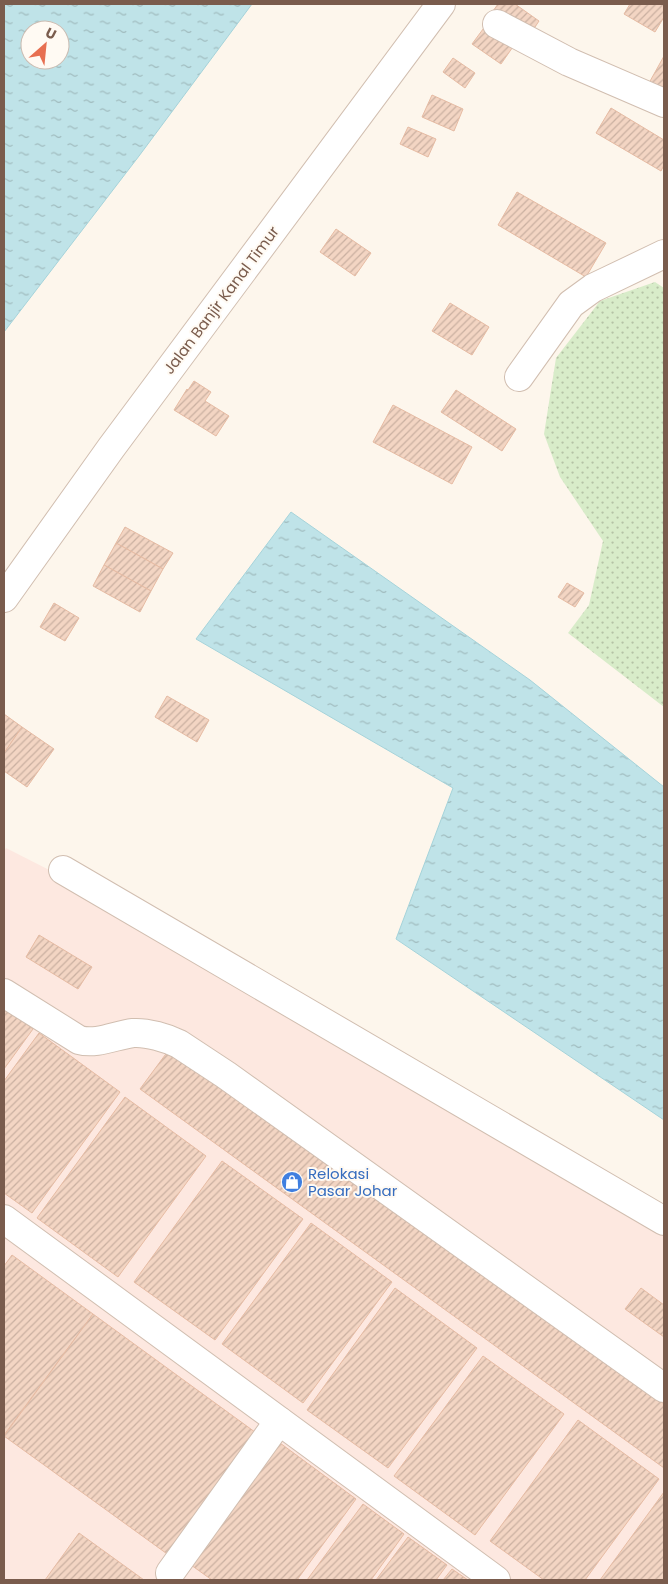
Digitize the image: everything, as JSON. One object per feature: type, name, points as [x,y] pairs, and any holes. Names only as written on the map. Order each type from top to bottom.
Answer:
[{"type":"street","name":"Jalan Banjir Kanal Timur","points":[[4,598],[111,448],[441,4]]},
{"type":"street","points":[[497,24],[569,62],[664,103]]},
{"type":"street","points":[[519,377],[571,304],[592,288],[664,254]]},
{"type":"street","points":[[63,870],[664,1221]]},
{"type":"street","points":[[4,993],[72,1038],[90,1042],[138,1033],[180,1044],[234,1080],[664,1388]]},
{"type":"street","points":[[4,1219],[496,1580]]},
{"type":"street","points":[[171,1578],[279,1420]]},
{"type":"shaded area","name":"Relokasi Pasar Johar","points":[[6,848],[183,938],[664,1232],[664,1580],[4,1580],[4,851]]},
{"type":"green space","points":[[655,282],[664,288],[664,707],[568,633],[589,605],[603,541],[560,477],[544,434],[556,358],[600,301]]},
{"type":"water","points":[[4,4],[252,4],[139,156],[4,332]]},
{"type":"water","points":[[291,512],[530,680],[664,787],[664,1120],[396,939],[453,788],[196,639]]},
{"type":"building","points":[[498,4],[515,4],[539,21],[529,36],[493,11]]},
{"type":"building","points":[[630,4],[664,4],[664,17],[655,32],[624,14]]},
{"type":"building","points":[[489,21],[517,41],[501,64],[472,44]]},
{"type":"building","points":[[664,56],[664,92],[649,83]]},
{"type":"building","points":[[453,58],[475,73],[465,88],[443,72]]},
{"type":"building","points":[[432,95],[463,109],[454,131],[422,117]]},
{"type":"building","points":[[611,108],[664,140],[664,165],[661,171],[596,133]]},
{"type":"building","points":[[408,127],[436,139],[428,157],[400,144]]},
{"type":"building","points":[[517,192],[606,243],[586,277],[498,225]]},
{"type":"building","points":[[336,229],[371,253],[355,276],[320,252]]},
{"type":"building","points":[[450,303],[489,327],[472,355],[432,331]]},
{"type":"building","points":[[194,381],[211,392],[205,401],[229,416],[216,436],[174,410]]},
{"type":"building","points":[[456,390],[516,429],[502,451],[441,412]]},
{"type":"building","points":[[393,405],[472,447],[452,484],[373,442]]},
{"type":"building","points":[[125,527],[173,553],[163,569],[116,543]]},
{"type":"building","points":[[116,543],[163,569],[151,591],[104,565]]},
{"type":"building","points":[[104,565],[151,591],[140,612],[93,586]]},
{"type":"building","points":[[567,583],[584,593],[575,607],[558,597]]},
{"type":"building","points":[[54,603],[79,618],[65,641],[40,627]]},
{"type":"building","points":[[167,696],[209,720],[197,742],[155,717]]},
{"type":"building","points":[[4,714],[22,727],[4,753]]},
{"type":"building","points":[[22,727],[54,749],[27,787],[4,771],[4,753]]},
{"type":"building","points":[[39,935],[92,967],[78,989],[26,957]]},
{"type":"building","points":[[4,1007],[33,1029],[4,1069]]},
{"type":"building","points":[[39,1033],[120,1092],[32,1213],[4,1193],[4,1081]]},
{"type":"building","points":[[171,1047],[664,1404],[664,1468],[140,1089]]},
{"type":"building","points":[[125,1097],[206,1156],[118,1277],[37,1218]]},
{"type":"building","points":[[222,1161],[303,1219],[215,1340],[134,1282]]},
{"type":"building","points":[[311,1223],[392,1282],[303,1403],[222,1344]]},
{"type":"building","points":[[12,1255],[93,1314],[4,1435],[4,1266]]},
{"type":"building","points":[[395,1288],[477,1348],[388,1468],[307,1410]]},
{"type":"building","points":[[641,1288],[664,1305],[664,1337],[625,1309]]},
{"type":"building","points":[[93,1314],[259,1435],[170,1556],[4,1436]]},
{"type":"building","points":[[483,1356],[564,1414],[475,1535],[394,1476]]},
{"type":"building","points":[[578,1420],[659,1479],[585,1580],[544,1580],[490,1541]]},
{"type":"building","points":[[280,1443],[356,1499],[297,1580],[212,1580],[191,1565]]},
{"type":"building","points":[[664,1492],[664,1580],[600,1580]]},
{"type":"building","points":[[363,1504],[404,1534],[371,1580],[307,1580]]},
{"type":"building","points":[[79,1533],[144,1580],[45,1580]]},
{"type":"building","points":[[408,1537],[447,1565],[436,1580],[376,1580]]},
{"type":"building","points":[[452,1569],[468,1580],[443,1580]]},
{"type":"place","name":"Relokasi Pasar Johar","points":[[292,1182]]}]
